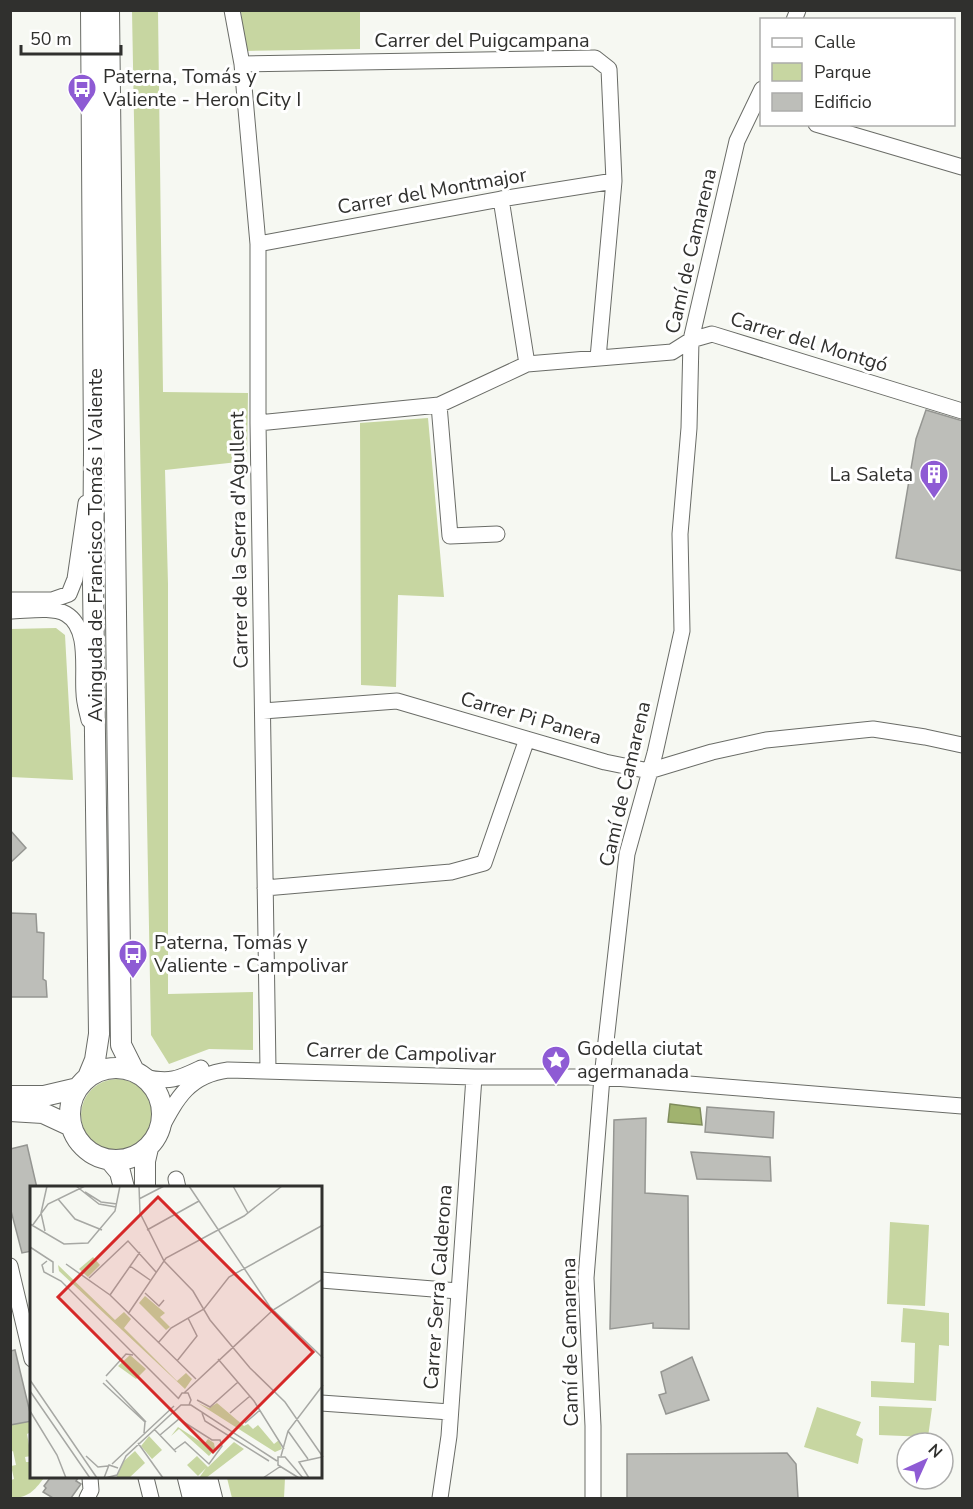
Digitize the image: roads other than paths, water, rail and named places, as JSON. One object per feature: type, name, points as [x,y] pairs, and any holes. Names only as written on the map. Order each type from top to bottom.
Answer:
[{"type":"main road","name":"Avinguda de Francisco Tomás i Valiente","points":[[83,1082],[95,1060],[99,1034],[93,584],[91,10]]},
{"type":"main road","name":"Avinguda de Francisco Tomás i Valiente","points":[[109,10],[121,1045],[139,1074]]},
{"type":"main road","points":[[17,1094],[44,1096],[83,1082],[102,1070],[118,1068],[139,1074],[154,1088],[161,1101],[163,1115],[160,1130],[148,1148],[145,1161],[145,1186]]},
{"type":"main road","points":[[83,1082],[72,1100],[70,1113],[77,1139],[87,1150],[110,1160],[125,1160],[148,1148]]},
{"type":"main road","points":[[10,1110],[44,1113],[72,1126]]},
{"type":"main road","points":[[110,1160],[120,1172],[124,1186]]},
{"type":"main road","points":[[188,1479],[193,1498]]},
{"type":"main road","points":[[207,1479],[212,1498]]},
{"type":"street","name":"Carrer de la Serra d'Agullent","points":[[232,10],[242,64],[258,244],[258,423],[268,1070]]},
{"type":"street","name":"Carrer del Puigcampana","points":[[242,64],[595,58],[609,69],[614,182],[598,358]]},
{"type":"street","name":"Camí de Camarena","points":[[593,1498],[593,1426],[586,1278],[602,1077],[627,854],[656,753],[682,631],[680,534],[689,428],[691,340],[737,141],[757,108]]},
{"type":"street","points":[[823,126],[963,167]]},
{"type":"street","name":"Carrer del Montmajor","points":[[258,244],[501,199],[614,182]]},
{"type":"street","points":[[501,199],[527,364]]},
{"type":"street","name":"Carrer del Montgó","points":[[258,423],[439,405],[527,364],[672,352],[691,340],[712,334],[963,411]]},
{"type":"street","points":[[439,405],[450,536],[497,534]]},
{"type":"street","points":[[10,600],[52,600],[69,594],[75,579],[94,452]]},
{"type":"street","points":[[10,611],[50,611],[66,614],[76,624],[82,638],[84,696],[97,760]]},
{"type":"street","name":"Carrer Pi Panera","points":[[263,711],[398,701],[605,762],[649,771],[712,752],[766,740],[873,729],[963,745]]},
{"type":"street","points":[[265,888],[451,872],[483,863],[528,739]]},
{"type":"street","name":"Carrer de Campolivar","points":[[139,1074],[159,1080],[173,1081],[215,1063],[226,1063],[244,1070]]},
{"type":"street","name":"Carrer de Campolivar","points":[[160,1130],[172,1106],[190,1085],[218,1071],[244,1070],[474,1077],[602,1077],[963,1106]]},
{"type":"street","name":"Carrer Serra Calderona","points":[[440,1498],[447,1458],[474,1077]]},
{"type":"street","points":[[10,1266],[30,1351]]},
{"type":"street","points":[[322,1280],[458,1291]]},
{"type":"street","points":[[322,1403],[450,1412]]},
{"type":"street","points":[[87,1498],[91,1490],[90,1479]]},
{"type":"street","points":[[147,1479],[151,1498]]},
{"type":"place","name":"Paterna, Tomás y Valiente - Heron City I","points":[[82,114]]},
{"type":"place","name":"La Saleta","points":[[934,500]]},
{"type":"place","name":"Paterna, Tomás y Valiente - Campolivar","points":[[133,980]]},
{"type":"place","name":"Godella ciutat agermanada","points":[[556,1086]]}]
